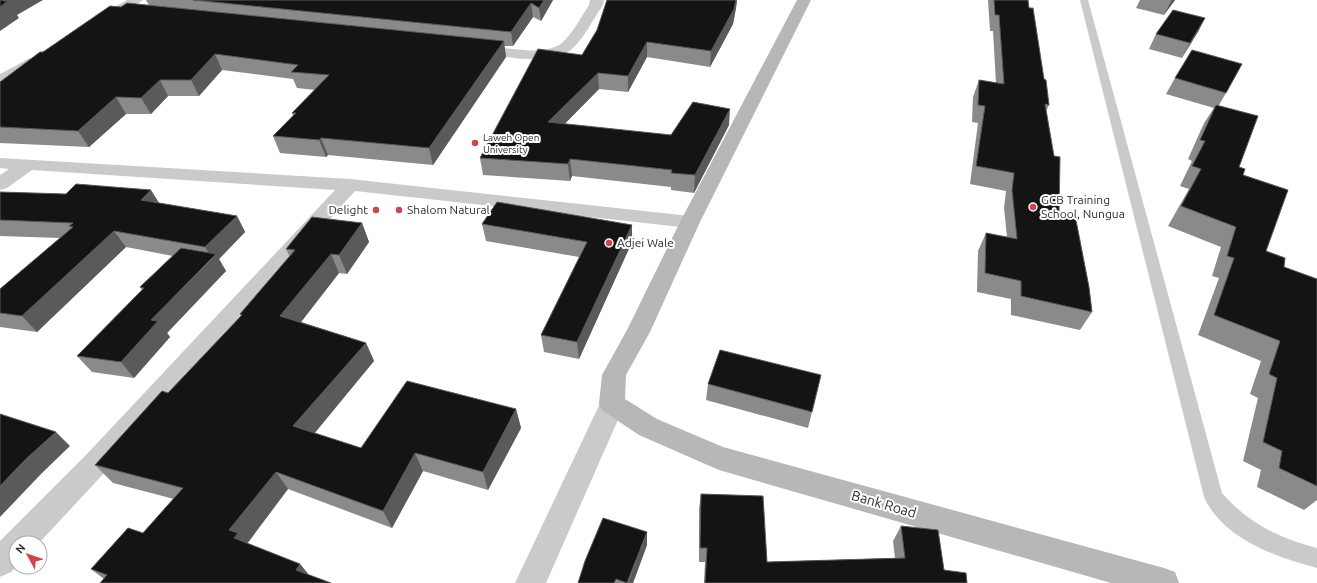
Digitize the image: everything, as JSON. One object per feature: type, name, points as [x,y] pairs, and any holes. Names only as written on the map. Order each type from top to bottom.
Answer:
[{"type":"street","points":[[92,27],[136,0]]},
{"type":"street","points":[[466,47],[542,55],[559,52],[567,46],[596,5],[597,0]]},
{"type":"street","points":[[530,583],[612,404],[614,375],[638,332],[690,222],[804,0]]},
{"type":"street","points":[[118,11],[142,14]]},
{"type":"street","points":[[0,81],[39,58]]},
{"type":"street","points":[[0,163],[26,166],[350,185],[690,222]]},
{"type":"street","points":[[0,184],[26,166]]},
{"type":"street","points":[[27,535],[96,463],[350,185]]},
{"type":"street","name":"Bank Road","points":[[612,404],[648,427],[719,458],[1116,576],[1164,583]]},
{"type":"street","points":[[0,562],[8,554]]},
{"type":"lane","points":[[1084,0],[1214,497],[1226,514],[1244,528],[1286,550],[1317,558]]},
{"type":"building","points":[[0,0],[4,0],[3,1],[8,1],[0,7]]},
{"type":"building","points":[[193,0],[544,0],[539,8],[531,3],[511,32]]},
{"type":"building","points":[[607,0],[736,0],[734,9],[711,51],[647,42],[628,76],[598,73],[548,122],[671,135],[693,102],[730,109],[695,175],[671,173],[672,170],[570,159],[568,164],[480,158],[538,49],[582,55],[597,30]]},
{"type":"building","points":[[994,0],[1028,0],[1029,8],[1033,8],[1044,79],[1046,80],[1049,105],[1045,104],[1054,156],[1060,157],[1059,213],[1075,215],[1089,287],[1092,312],[1021,296],[1021,281],[985,273],[986,233],[1017,239],[1012,190],[1014,173],[976,166],[985,106],[978,105],[979,80],[1004,84],[999,15],[995,15]]},
{"type":"building","points":[[127,3],[504,41],[429,148],[321,138],[319,140],[273,136],[296,113],[292,113],[329,75],[291,72],[298,65],[215,54],[191,80],[160,80],[141,98],[116,97],[78,131],[0,127],[0,82],[40,52],[43,52],[110,6],[121,7]]},
{"type":"building","points":[[1173,10],[1205,18],[1190,43],[1156,34]]},
{"type":"building","points":[[1192,50],[1242,64],[1226,93],[1175,78]]},
{"type":"building","points":[[1216,105],[1258,116],[1239,167],[1245,169],[1243,175],[1288,190],[1266,251],[1285,258],[1284,267],[1317,279],[1317,486],[1279,468],[1282,451],[1263,442],[1277,378],[1269,374],[1280,341],[1214,315],[1234,258],[1227,256],[1236,227],[1181,206],[1201,169],[1192,166],[1205,141],[1200,140]]},
{"type":"building","points":[[76,184],[151,190],[141,200],[237,216],[205,247],[114,231],[22,316],[0,313],[0,289],[73,227],[69,226],[73,223],[0,220],[0,192],[66,194]]},
{"type":"building","points":[[497,202],[632,225],[577,342],[541,335],[587,242],[482,224]]},
{"type":"building","points":[[312,217],[362,223],[339,255],[331,254],[280,316],[366,343],[293,426],[361,448],[407,381],[516,409],[483,472],[415,453],[383,511],[276,472],[229,530],[238,533],[234,538],[300,564],[296,570],[331,583],[100,583],[107,575],[91,569],[128,528],[143,533],[183,488],[95,465],[162,391],[168,393],[242,315],[240,314],[295,250],[286,249]]},
{"type":"building","points":[[181,248],[216,254],[151,320],[158,321],[121,362],[77,356],[144,288],[140,287]]},
{"type":"building","points":[[720,350],[821,375],[812,412],[708,384]]},
{"type":"building","points":[[0,414],[56,432],[26,459],[0,486]]},
{"type":"building","points":[[701,494],[763,496],[767,562],[905,558],[901,526],[938,530],[944,570],[966,573],[967,583],[705,583],[707,548],[700,548]]},
{"type":"building","points":[[603,518],[647,532],[627,583],[616,579],[614,583],[578,583],[585,561]]},
{"type":"place","name":"Laweh Open University","points":[[475,143]]},
{"type":"place","name":"GCB Training School, Nungua","points":[[1033,207]]},
{"type":"place","name":"Delight","points":[[376,210]]},
{"type":"place","name":"Shalom Natural","points":[[399,210]]},
{"type":"place","name":"Adjei Wale","points":[[609,243]]}]
